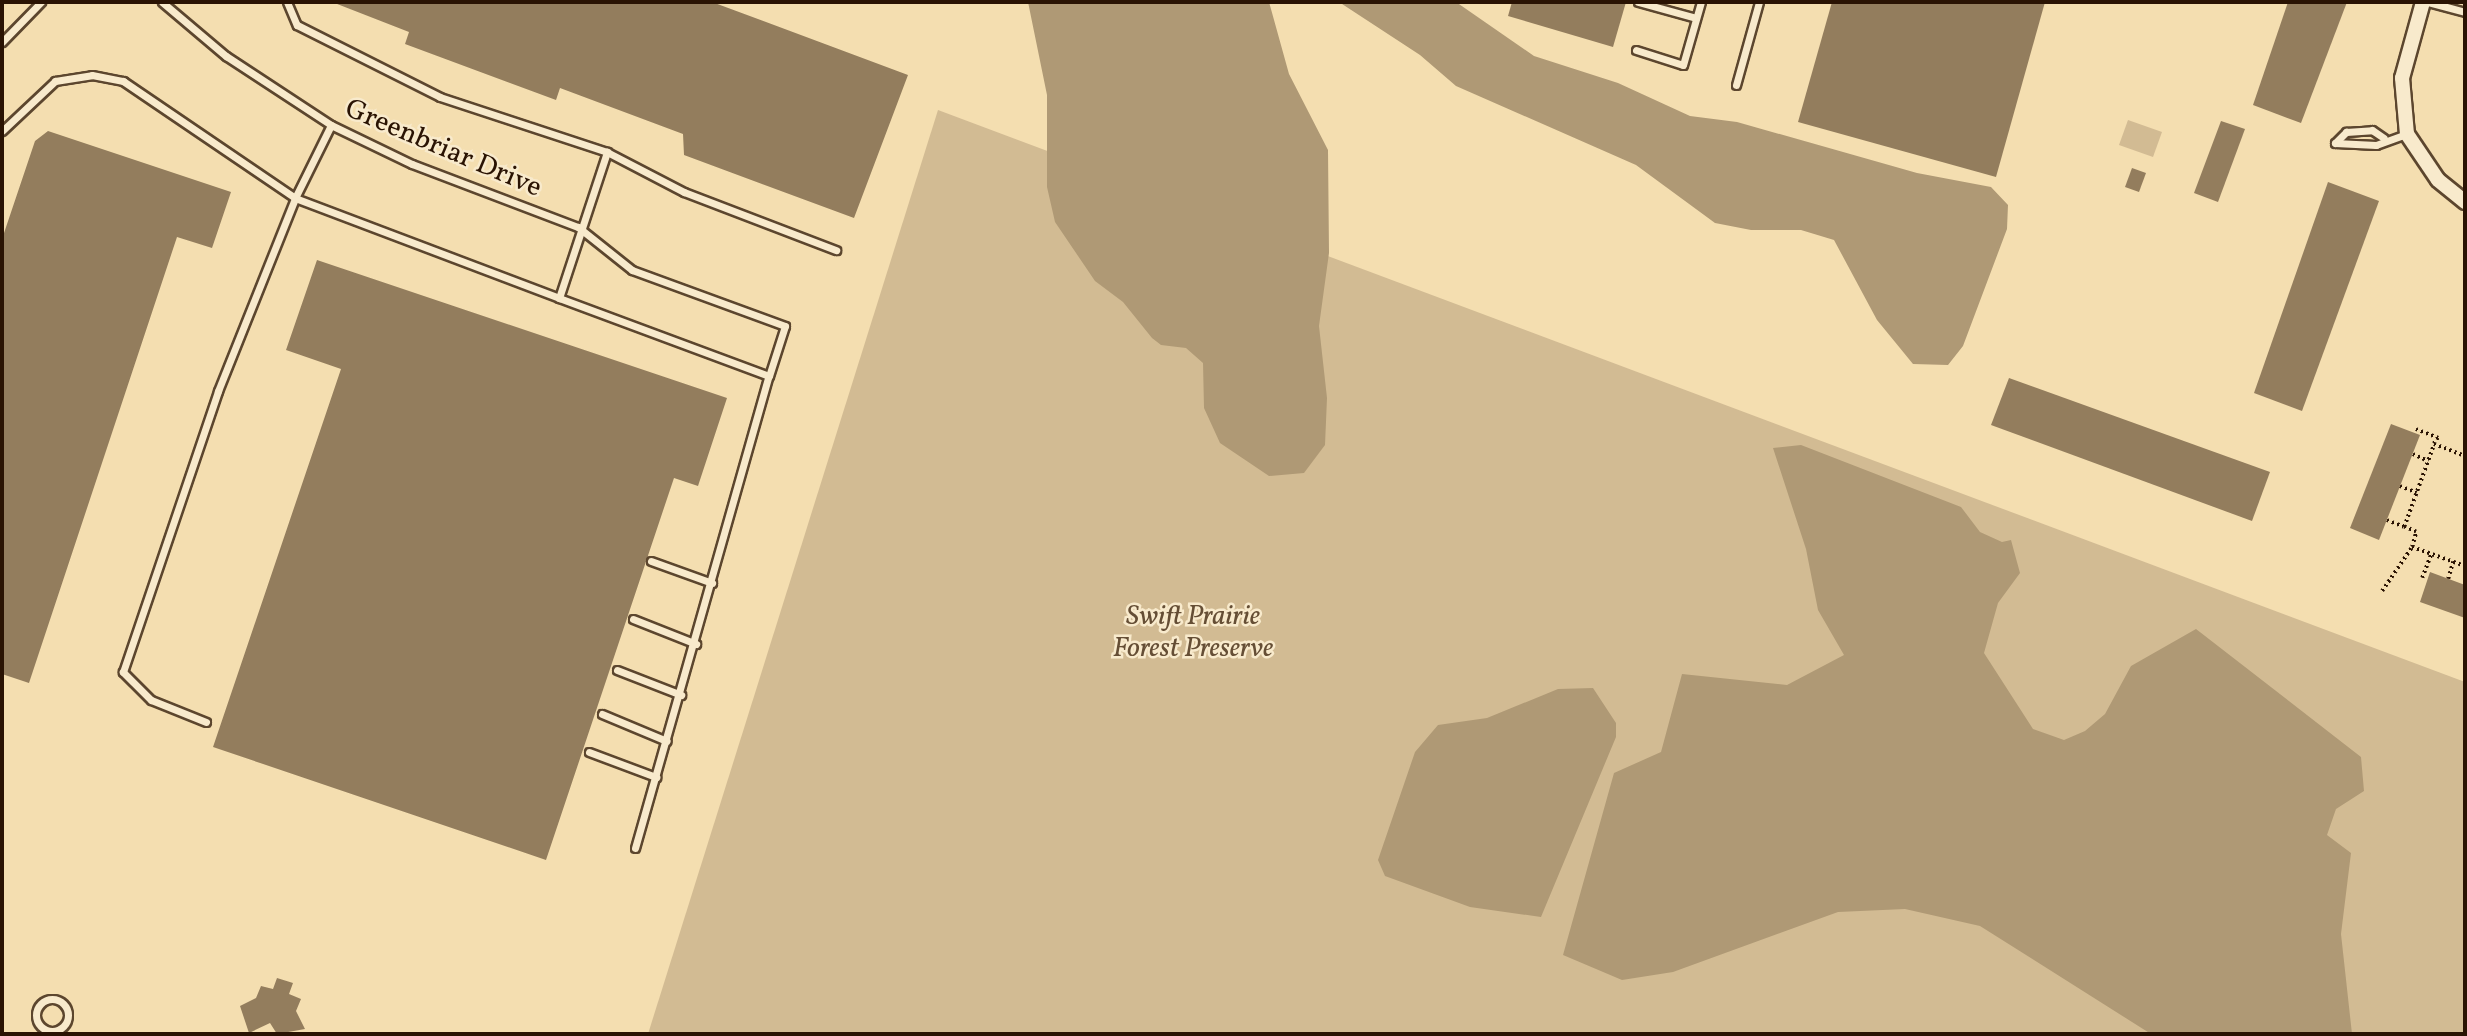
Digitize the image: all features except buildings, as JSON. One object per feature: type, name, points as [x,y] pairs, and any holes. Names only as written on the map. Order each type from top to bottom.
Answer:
[{"type":"street","points":[[2426,2],[2402,78],[2407,134],[2438,180],[2465,202]]},
{"type":"lane","points":[[2,42],[41,2]]},
{"type":"lane","name":"Greenbriar Drive","points":[[162,2],[226,56],[331,125],[412,164],[578,227],[632,270],[785,326],[769,376]]},
{"type":"lane","points":[[286,2],[298,25],[440,97],[607,152],[684,192],[836,250]]},
{"type":"lane","points":[[1638,2],[1696,18]]},
{"type":"lane","points":[[1636,50],[1683,65],[1701,2]]},
{"type":"lane","points":[[1736,85],[1759,2]]},
{"type":"lane","points":[[2426,2],[2465,12]]},
{"type":"lane","points":[[2,131],[55,80],[92,75],[123,81],[295,198],[769,376],[696,644],[635,848]]},
{"type":"lane","points":[[206,722],[150,700],[123,672],[218,391],[295,198],[331,125]]},
{"type":"lane","points":[[2384,138],[2372,130],[2346,132],[2334,143],[2376,145],[2384,138],[2407,134]]},
{"type":"lane","points":[[559,298],[578,227],[607,152]]},
{"type":"lane","points":[[651,561],[712,583]]},
{"type":"lane","points":[[634,619],[696,644]]},
{"type":"lane","points":[[617,670],[681,695]]},
{"type":"lane","points":[[602,714],[667,741]]},
{"type":"lane","points":[[589,752],[656,777]]},
{"type":"lane","points":[[60,999],[69,1013],[66,1022],[44,1033],[36,1014],[41,1003],[60,999]]},
{"type":"path","points":[[2404,527],[2438,438],[2416,429]]},
{"type":"path","points":[[2434,444],[2465,456]]},
{"type":"path","points":[[2413,454],[2428,461]]},
{"type":"path","points":[[2400,486],[2417,493]]},
{"type":"path","points":[[2382,591],[2412,547],[2416,532],[2387,520]]},
{"type":"path","points":[[2412,547],[2465,566]]},
{"type":"path","points":[[2422,578],[2431,554]]},
{"type":"path","points":[[2448,579],[2453,562]]},
{"type":"green space","name":"Swift Prairie Forest Preserve","points":[[938,110],[2465,682],[2465,1034],[648,1034]]},
{"type":"green space","points":[[2128,120],[2162,132],[2153,157],[2119,145]]},
{"type":"shaded area","points":[[1028,2],[1269,2],[1289,74],[1328,150],[1329,253],[1319,326],[1327,398],[1325,445],[1304,473],[1269,476],[1220,443],[1204,408],[1203,363],[1186,348],[1161,345],[1152,338],[1123,302],[1095,281],[1055,222],[1047,187],[1047,95]]},
{"type":"shaded area","points":[[1339,2],[1456,2],[1534,56],[1618,83],[1690,116],[1737,122],[1917,173],[1991,187],[2008,205],[2007,229],[1963,346],[1948,365],[1913,364],[1877,320],[1834,240],[1801,230],[1751,230],[1715,223],[1636,165],[1456,86],[1420,55]]},
{"type":"shaded area","points":[[1801,445],[1961,507],[1980,532],[2002,542],[2011,540],[2020,573],[1998,603],[1984,653],[2033,729],[2064,740],[2085,731],[2105,714],[2131,666],[2196,629],[2361,757],[2364,791],[2336,809],[2327,835],[2351,853],[2341,934],[2352,1034],[2151,1034],[1980,926],[1905,909],[1838,912],[1673,972],[1622,980],[1563,955],[1614,773],[1661,752],[1682,674],[1787,685],[1844,655],[1818,610],[1806,549],[1773,448]]},
{"type":"shaded area","points":[[1593,688],[1616,723],[1616,737],[1541,917],[1470,907],[1385,876],[1378,860],[1415,752],[1438,725],[1487,718],[1558,689]]}]
